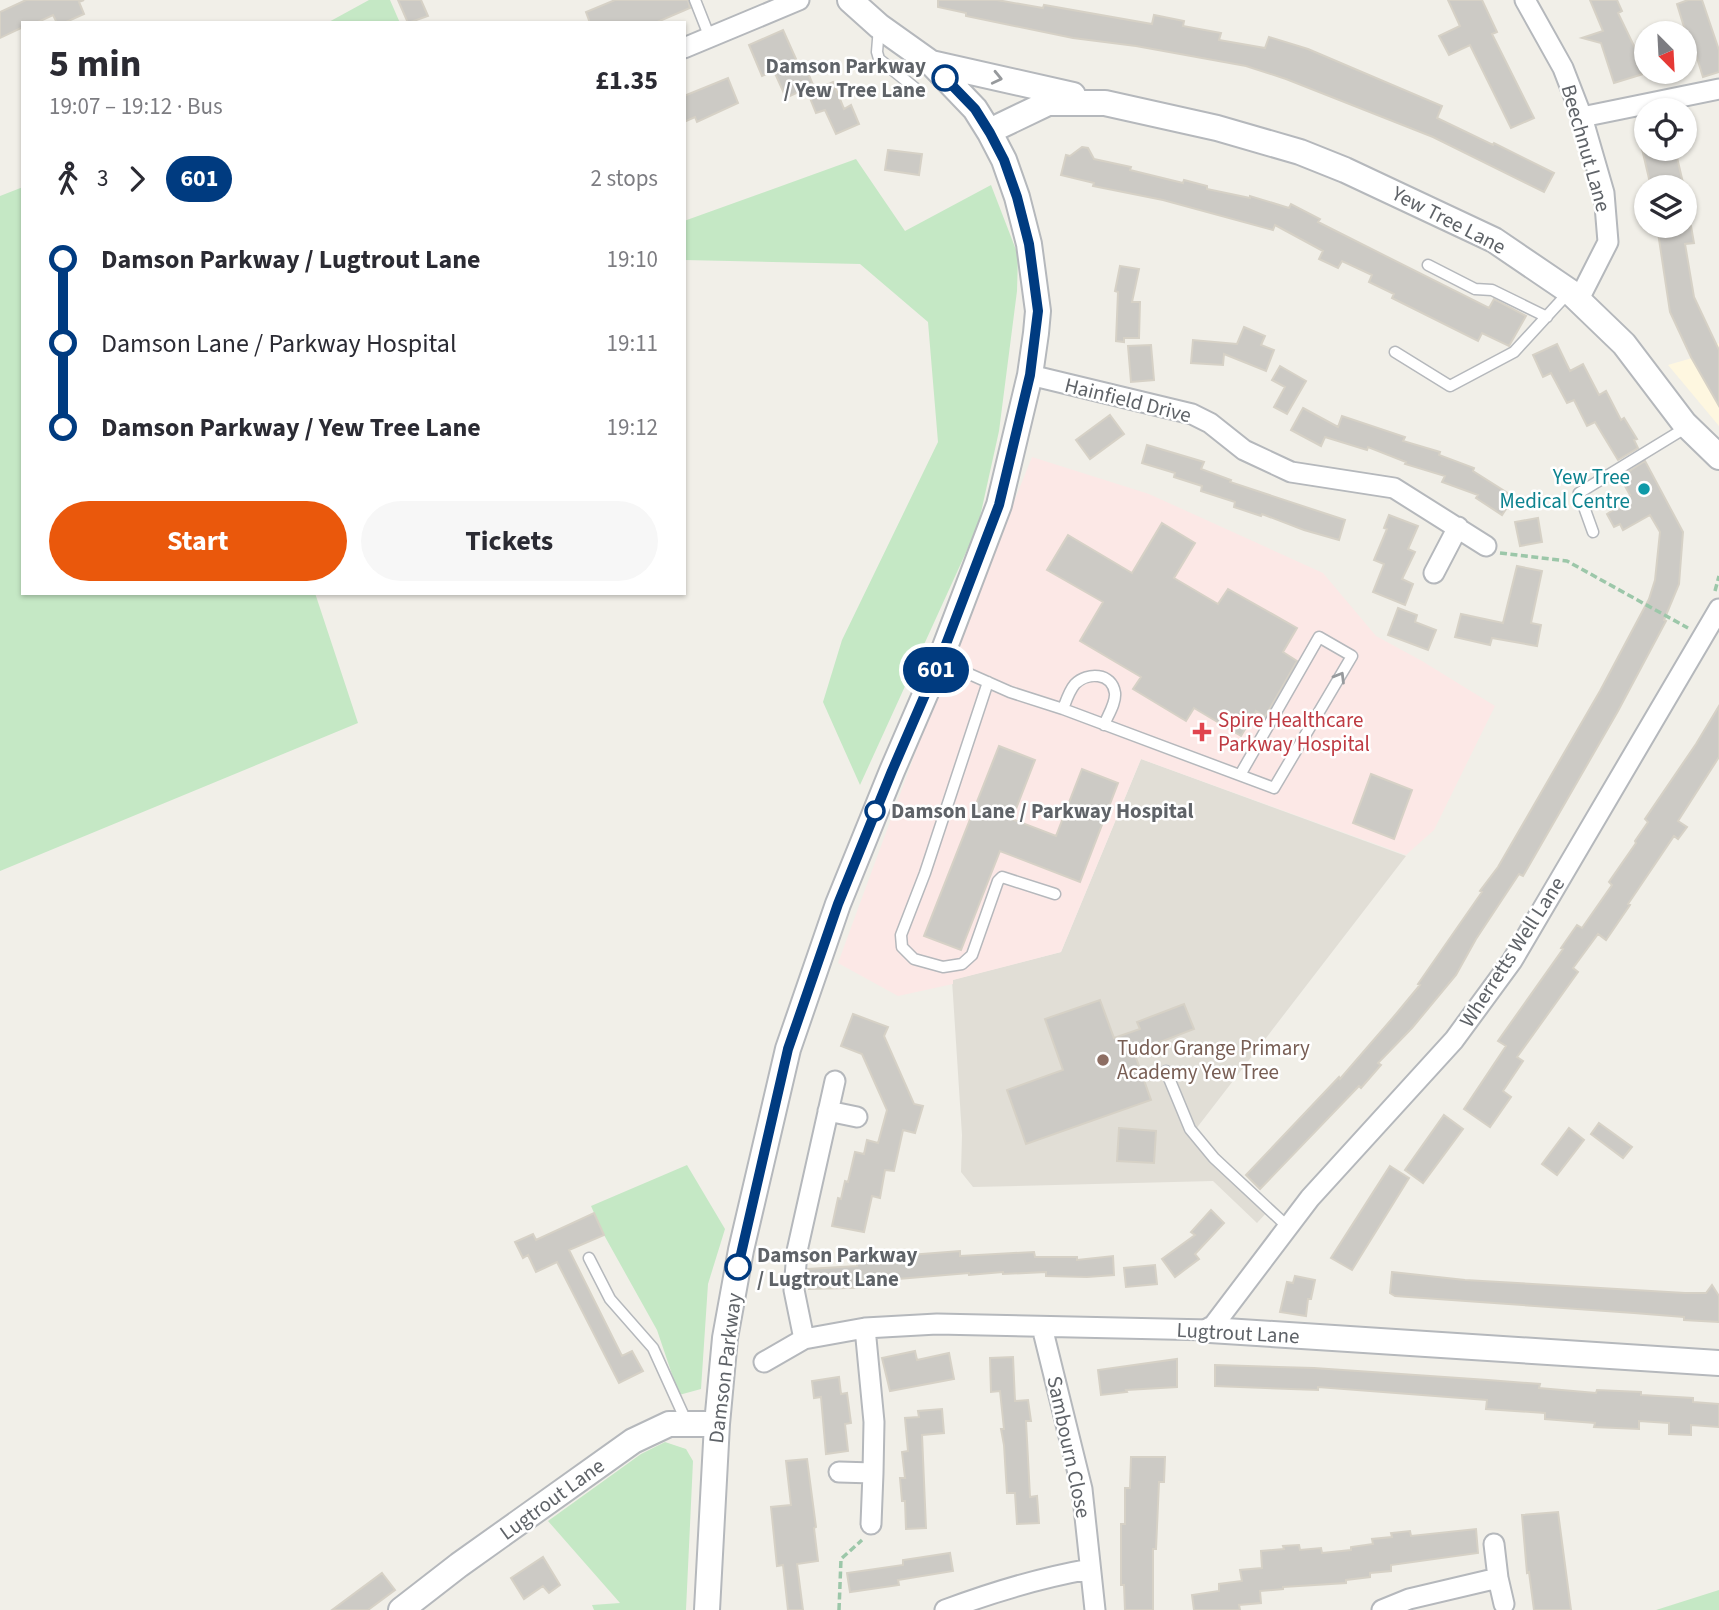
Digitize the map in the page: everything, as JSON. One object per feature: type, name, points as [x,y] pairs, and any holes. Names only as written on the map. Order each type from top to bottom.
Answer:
[{"type":"street","points":[[686,47],[799,0]]},
{"type":"street","name":"Yew Tree Lane","points":[[850,0],[879,26],[931,63],[975,109],[990,133],[1048,103],[1105,103]]},
{"type":"street","name":"Beechnut Lane","points":[[1525,0],[1563,68],[1604,193],[1608,242],[1574,295]]},
{"type":"street","name":"Yew Tree Lane","points":[[931,63],[1217,128],[1300,152],[1345,170],[1494,240],[1574,295],[1624,344],[1663,398],[1719,457]]},
{"type":"street","points":[[1581,117],[1719,89]]},
{"type":"street","name":"Damson Parkway","points":[[707,1610],[717,1424],[726,1338],[741,1250],[788,1049],[838,904],[940,660],[999,505],[1030,375],[1038,311],[1029,244],[1004,160],[990,133]]},
{"type":"street","name":"Hainfield Drive","points":[[1030,375],[1192,414],[1210,423],[1244,450],[1291,472],[1394,488],[1486,546]]},
{"type":"street","points":[[1434,573],[1458,527]]},
{"type":"street","name":"Wherretts Well Lane","points":[[1210,1330],[1310,1198],[1454,1040],[1512,961],[1719,610]]},
{"type":"street","points":[[804,1339],[794,1290],[797,1251],[835,1081]]},
{"type":"street","points":[[828,1111],[857,1117]]},
{"type":"street","name":"Lugtrout Lane","points":[[764,1362],[804,1339],[865,1328],[937,1324],[1210,1330],[1719,1363]]},
{"type":"street","name":"Sambourn Close","points":[[1042,1326],[1082,1489],[1094,1610]]},
{"type":"street","points":[[865,1328],[874,1422],[871,1524]]},
{"type":"street","name":"Lugtrout Lane","points":[[401,1610],[633,1441],[669,1424],[717,1424]]},
{"type":"street","points":[[839,1472],[873,1473]]},
{"type":"street","points":[[1494,1544],[1503,1604]]},
{"type":"street","points":[[945,1610],[992,1592],[1090,1569]]},
{"type":"street","points":[[1382,1610],[1409,1599],[1499,1577]]},
{"type":"lane","points":[[695,0],[710,38]]},
{"type":"lane","points":[[879,26],[879,59],[915,88]]},
{"type":"lane","points":[[1428,265],[1475,289],[1492,290],[1547,317]]},
{"type":"lane","points":[[1395,352],[1450,386],[1514,352],[1547,317],[1574,295]]},
{"type":"lane","points":[[1593,532],[1579,493],[1688,427]]},
{"type":"lane","points":[[940,660],[1010,692],[1274,788],[1352,656],[1319,636],[1240,775]]},
{"type":"lane","points":[[1062,709],[1077,682],[1085,677],[1099,676],[1112,685],[1115,694],[1104,725]]},
{"type":"lane","points":[[988,682],[925,873],[901,934],[902,947],[914,959],[923,962],[943,967],[962,964],[972,955],[998,881],[1002,877],[1055,894]]},
{"type":"lane","points":[[1166,1071],[1190,1129],[1214,1158],[1287,1227]]},
{"type":"lane","points":[[589,1258],[610,1299],[653,1348],[687,1423]]},
{"type":"path","points":[[1486,546],[1494,552],[1567,561],[1704,637]]},
{"type":"path","points":[[839,1610],[841,1559],[869,1534],[871,1524]]},
{"type":"shaded area","points":[[1719,343],[1719,426],[1668,365],[1692,358]]},
{"type":"shaded area","name":"Spire Healthcare Parkway Hospital","points":[[1032,457],[1149,494],[1323,573],[1376,636],[1495,706],[1434,830],[1406,855],[1141,759],[1061,952],[953,980],[953,984],[898,996],[838,963],[948,664]]},
{"type":"shaded area","name":"Tudor Grange Primary Academy Yew Tree","points":[[1141,759],[1406,856],[1189,1138],[1268,1211],[1257,1223],[1213,1181],[973,1187],[961,1172],[962,1135],[952,980],[1061,952]]},
{"type":"green space","points":[[369,0],[390,0],[399,21],[331,21]]},
{"type":"green space","points":[[856,159],[905,231],[991,185],[1018,255],[1017,291],[999,431],[978,526],[860,785],[823,702],[842,640],[938,442],[928,322],[860,264],[686,260],[686,220]]},
{"type":"green space","points":[[21,188],[21,595],[316,595],[358,723],[0,871],[0,196]]},
{"type":"green space","points":[[687,1165],[725,1229],[708,1284],[701,1389],[679,1395],[657,1330],[604,1235],[591,1206]]},
{"type":"green space","points":[[665,1442],[686,1449],[693,1461],[686,1610],[594,1610],[592,1605],[620,1603],[548,1521],[641,1454]]},
{"type":"green space","points":[[1719,1590],[1719,1610],[1656,1610]]},
{"type":"building","points":[[26,0],[84,0],[79,2],[84,14],[68,21],[56,21],[53,15],[40,21],[21,21],[21,28],[0,38],[0,12]]},
{"type":"building","points":[[398,0],[421,0],[428,16],[407,21]]},
{"type":"building","points":[[615,0],[688,0],[690,8],[660,21],[589,21],[586,12]]},
{"type":"building","points":[[938,0],[997,0],[1043,8],[1044,5],[1152,24],[1154,15],[1184,21],[1183,26],[1221,33],[1219,40],[1265,48],[1269,37],[1308,49],[1442,106],[1437,118],[1554,173],[1544,192],[1433,137],[1246,66],[1136,46],[1073,38],[966,16],[966,13],[938,7]]},
{"type":"building","points":[[1448,0],[1482,0],[1497,32],[1492,34],[1534,118],[1511,128],[1470,45],[1449,55],[1439,36],[1460,26]]},
{"type":"building","points":[[1590,0],[1617,0],[1622,11],[1618,13],[1634,46],[1634,77],[1614,83],[1601,43],[1582,38],[1603,31]]},
{"type":"building","points":[[1688,0],[1702,0],[1719,50],[1719,72],[1703,77],[1698,61],[1698,21],[1682,21],[1677,4]]},
{"type":"building","points":[[783,30],[800,68],[805,65],[813,85],[786,98],[774,71],[762,76],[749,45]]},
{"type":"building","points":[[728,78],[738,103],[697,122],[695,117],[686,121],[686,95]]},
{"type":"building","points":[[833,82],[844,109],[851,105],[859,124],[836,134],[825,110],[816,113],[808,93]]},
{"type":"building","points":[[1082,147],[1088,148],[1094,159],[1131,167],[1130,170],[1183,183],[1184,180],[1207,186],[1207,189],[1250,196],[1289,208],[1291,204],[1320,219],[1318,222],[1489,308],[1494,299],[1526,316],[1509,346],[1482,333],[1478,341],[1392,298],[1394,294],[1369,282],[1372,275],[1342,261],[1338,268],[1319,259],[1323,251],[1275,225],[1273,230],[1163,200],[1093,186],[1094,183],[1061,175],[1066,155],[1070,156]]},
{"type":"building","points":[[888,150],[922,154],[919,175],[885,170]]},
{"type":"building","points":[[1645,161],[1678,161],[1681,175],[1648,175]]},
{"type":"building","points":[[1659,238],[1693,238],[1694,243],[1685,244],[1694,297],[1719,350],[1719,406],[1691,357],[1670,312]]},
{"type":"building","points":[[1120,266],[1139,269],[1132,302],[1140,302],[1139,338],[1124,338],[1124,342],[1116,341],[1118,292],[1115,291]]},
{"type":"building","points":[[1244,327],[1265,336],[1261,345],[1274,350],[1266,371],[1224,354],[1223,365],[1191,363],[1193,340],[1237,344]]},
{"type":"building","points":[[1557,344],[1570,371],[1583,364],[1599,395],[1606,391],[1621,420],[1624,418],[1637,439],[1634,440],[1638,448],[1618,460],[1595,422],[1587,426],[1574,400],[1567,403],[1551,373],[1543,377],[1533,355]]},
{"type":"building","points":[[1151,345],[1154,380],[1131,382],[1128,346]]},
{"type":"building","points":[[1280,366],[1306,381],[1287,414],[1274,407],[1285,387],[1272,380]]},
{"type":"building","points":[[1303,408],[1338,427],[1342,416],[1405,437],[1403,441],[1440,452],[1439,455],[1474,468],[1473,471],[1514,497],[1502,515],[1476,498],[1478,495],[1442,482],[1445,476],[1405,464],[1406,462],[1368,447],[1367,450],[1325,437],[1321,446],[1291,430]]},
{"type":"building","points":[[1110,415],[1124,434],[1090,459],[1076,440]]},
{"type":"building","points":[[1147,445],[1204,462],[1201,469],[1231,480],[1230,482],[1345,520],[1339,540],[1234,507],[1235,502],[1201,491],[1202,486],[1174,477],[1175,473],[1142,463]]},
{"type":"building","points":[[1645,461],[1683,532],[1679,584],[1664,620],[1666,621],[1618,711],[1523,876],[1519,874],[1456,975],[1412,1028],[1378,1063],[1381,1065],[1361,1088],[1359,1086],[1260,1189],[1246,1175],[1339,1077],[1340,1079],[1396,1014],[1420,985],[1418,984],[1482,892],[1480,891],[1498,867],[1600,691],[1649,599],[1655,580],[1660,532],[1650,515],[1623,530],[1620,524],[1614,527],[1607,514],[1613,510],[1611,505],[1630,495],[1620,477]]},
{"type":"building","points":[[1389,515],[1418,526],[1408,549],[1415,552],[1402,579],[1413,584],[1405,605],[1373,592],[1384,564],[1374,560],[1387,529],[1384,528]]},
{"type":"building","points":[[1538,518],[1542,542],[1520,546],[1515,522]]},
{"type":"building","points":[[1162,523],[1195,543],[1174,578],[1218,604],[1228,589],[1297,628],[1283,652],[1297,661],[1265,717],[1256,711],[1241,736],[1194,708],[1186,721],[1133,689],[1141,677],[1080,641],[1103,602],[1047,570],[1068,535],[1132,573]]},
{"type":"building","points":[[1517,566],[1542,571],[1531,623],[1541,625],[1537,646],[1492,638],[1490,645],[1455,637],[1461,614],[1503,623]]},
{"type":"building","points":[[1398,608],[1417,615],[1415,622],[1436,630],[1428,650],[1388,635]]},
{"type":"building","points":[[1719,706],[1719,757],[1678,821],[1687,827],[1678,839],[1674,836],[1606,940],[1598,934],[1573,968],[1578,972],[1517,1057],[1523,1061],[1503,1091],[1511,1097],[1490,1127],[1464,1109],[1506,1046],[1498,1041],[1577,925],[1582,928],[1612,885],[1609,882],[1648,822],[1645,819]]},
{"type":"building","points":[[999,746],[1035,760],[1012,819],[1056,836],[1082,769],[1118,783],[1080,882],[1000,851],[961,950],[924,936]]},
{"type":"building","points":[[1371,774],[1412,790],[1394,839],[1353,823]]},
{"type":"building","points":[[1100,1000],[1114,1038],[1140,1029],[1137,1022],[1184,1004],[1194,1029],[1134,1052],[1151,1100],[1026,1144],[1007,1090],[1063,1070],[1045,1019]]},
{"type":"building","points":[[853,1014],[888,1027],[884,1036],[914,1104],[923,1106],[915,1133],[903,1130],[894,1171],[885,1170],[880,1198],[872,1196],[864,1232],[832,1226],[838,1198],[841,1199],[845,1181],[848,1182],[855,1152],[864,1154],[867,1140],[878,1143],[887,1110],[862,1054],[841,1046]]},
{"type":"building","points":[[1444,1115],[1463,1129],[1423,1183],[1405,1170]]},
{"type":"building","points":[[1599,1123],[1632,1147],[1623,1158],[1591,1134]]},
{"type":"building","points":[[1119,1128],[1156,1131],[1154,1163],[1117,1161]]},
{"type":"building","points":[[1569,1128],[1584,1140],[1557,1175],[1542,1164]]},
{"type":"building","points":[[1390,1166],[1409,1178],[1352,1270],[1331,1258]]},
{"type":"building","points":[[1211,1210],[1224,1223],[1195,1254],[1199,1259],[1175,1277],[1162,1259],[1195,1235],[1191,1232]]},
{"type":"building","points":[[594,1213],[604,1235],[569,1250],[622,1356],[632,1351],[643,1371],[619,1383],[557,1262],[536,1272],[528,1255],[523,1258],[515,1242],[533,1234],[536,1240]]},
{"type":"building","points":[[960,1251],[960,1256],[1034,1252],[1035,1257],[1077,1257],[1077,1260],[1113,1256],[1114,1275],[1087,1277],[1046,1276],[1046,1272],[969,1273],[886,1280],[886,1287],[809,1289],[808,1269],[857,1266],[857,1259]]},
{"type":"building","points":[[1155,1265],[1157,1284],[1126,1287],[1124,1268]]},
{"type":"building","points":[[1392,1272],[1465,1280],[1685,1293],[1706,1293],[1712,1285],[1719,1296],[1719,1322],[1684,1320],[1684,1317],[1395,1296],[1390,1293]]},
{"type":"building","points":[[1295,1276],[1315,1280],[1311,1299],[1308,1299],[1306,1316],[1280,1312],[1287,1282],[1293,1283]]},
{"type":"building","points":[[915,1351],[917,1360],[949,1353],[954,1379],[890,1391],[882,1358]]},
{"type":"building","points":[[1013,1357],[1015,1401],[1028,1400],[1031,1421],[1026,1421],[1030,1497],[1037,1496],[1039,1523],[1017,1524],[1015,1493],[1007,1493],[1000,1391],[991,1392],[990,1358]]},
{"type":"building","points":[[1177,1359],[1177,1387],[1126,1390],[1127,1392],[1101,1395],[1098,1370]]},
{"type":"building","points":[[1215,1365],[1314,1368],[1488,1380],[1540,1384],[1539,1388],[1596,1393],[1597,1390],[1641,1392],[1641,1395],[1693,1398],[1693,1402],[1719,1404],[1719,1427],[1691,1425],[1691,1435],[1669,1434],[1669,1423],[1639,1421],[1639,1429],[1594,1427],[1595,1423],[1545,1419],[1545,1413],[1486,1409],[1487,1400],[1318,1387],[1318,1390],[1215,1386]]},
{"type":"building","points":[[839,1377],[841,1394],[847,1393],[851,1423],[845,1424],[848,1451],[826,1454],[821,1397],[814,1398],[812,1381]]},
{"type":"building","points":[[942,1409],[944,1433],[922,1435],[926,1528],[906,1529],[905,1501],[902,1501],[900,1478],[905,1478],[902,1452],[908,1451],[905,1418],[919,1417],[918,1411]]},
{"type":"building","points":[[1131,1457],[1165,1457],[1164,1482],[1159,1482],[1156,1549],[1153,1549],[1153,1610],[1125,1610],[1124,1585],[1121,1585],[1121,1524],[1125,1524],[1125,1488],[1130,1488]]},
{"type":"building","points":[[807,1459],[818,1561],[797,1564],[803,1610],[788,1610],[783,1565],[777,1566],[771,1507],[791,1505],[786,1461]]},
{"type":"building","points":[[1558,1512],[1571,1610],[1534,1610],[1529,1572],[1527,1573],[1522,1515]]},
{"type":"building","points":[[1476,1529],[1478,1553],[1391,1565],[1391,1571],[1370,1573],[1370,1577],[1346,1580],[1346,1583],[1260,1591],[1261,1603],[1239,1605],[1240,1610],[1194,1610],[1192,1595],[1219,1591],[1219,1584],[1242,1581],[1240,1570],[1262,1568],[1261,1551],[1299,1545],[1300,1550],[1321,1548],[1322,1553],[1373,1544],[1372,1539],[1392,1537],[1391,1533],[1410,1531],[1411,1536]]},
{"type":"building","points":[[950,1553],[953,1571],[898,1580],[899,1585],[850,1592],[847,1573],[903,1565],[903,1560]]},
{"type":"building","points":[[543,1557],[560,1585],[549,1593],[543,1586],[524,1599],[511,1578]]},
{"type":"building","points":[[382,1573],[395,1590],[368,1610],[332,1610]]},
{"type":"bus line","name":"601","points":[[738,1267],[788,1049],[838,904],[940,660],[999,505],[1030,375],[1038,311],[1029,244],[1017,197],[1004,160],[990,133],[975,109],[945,78]]},
{"type":"place","name":"Damson Parkway / Yew Tree Lane","points":[[945,78]]},
{"type":"place","name":"Yew Tree Medical Centre","points":[[1644,489]]},
{"type":"place","name":"Spire Healthcare Parkway Hospital","points":[[1202,732]]},
{"type":"place","name":"Damson Lane / Parkway Hospital","points":[[875,811]]},
{"type":"place","name":"Tudor Grange Primary Academy Yew Tree","points":[[1103,1060]]},
{"type":"place","name":"Damson Parkway / Lugtrout Lane","points":[[738,1267]]}]
